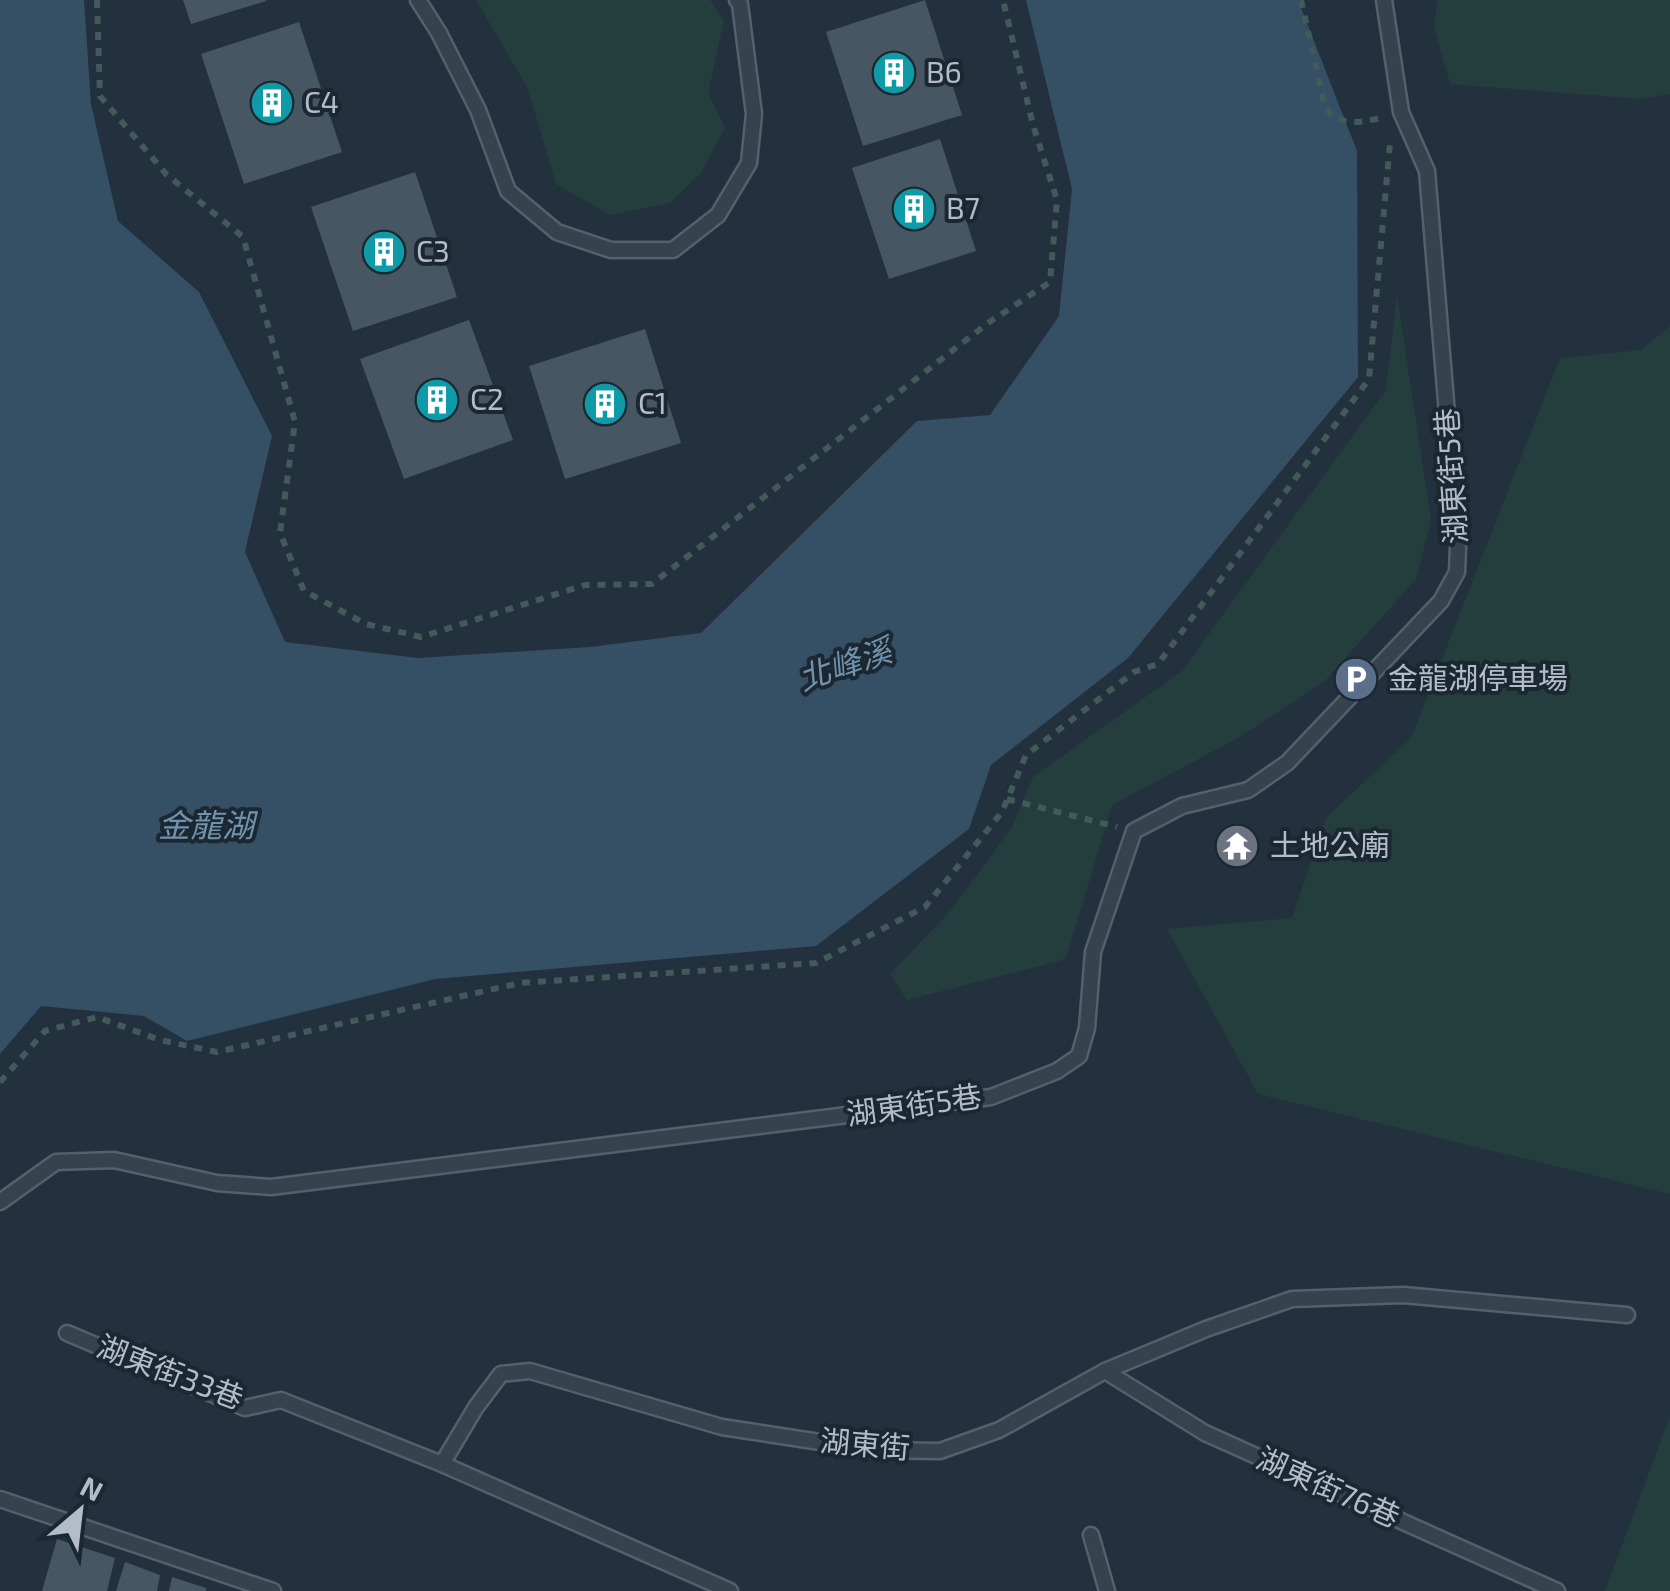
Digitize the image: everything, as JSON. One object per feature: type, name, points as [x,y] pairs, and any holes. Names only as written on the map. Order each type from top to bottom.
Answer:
[{"type":"lane","points":[[418,0],[439,32],[478,110],[508,191],[557,232],[611,250],[673,250],[718,215],[750,163],[754,114],[737,0]]},
{"type":"lane","name":"湖東街5巷","points":[[0,1202],[56,1162],[114,1160],[217,1183],[271,1187],[991,1097],[1057,1071],[1079,1056],[1087,1028],[1093,952],[1134,831],[1182,806],[1248,790],[1287,763],[1441,601],[1456,572],[1458,547],[1427,171],[1401,112],[1384,0]]},
{"type":"lane","name":"湖東街","points":[[442,1464],[501,1374],[530,1371],[722,1427],[872,1450],[940,1450],[998,1430],[1105,1371],[1292,1299],[1403,1295],[1628,1315]]},
{"type":"lane","name":"湖東街33巷","points":[[67,1332],[245,1408],[281,1400],[442,1464]]},
{"type":"lane","name":"湖東街76巷","points":[[1105,1371],[1205,1433],[1557,1591]]},
{"type":"lane","points":[[442,1464],[730,1591]]},
{"type":"lane","points":[[0,1500],[273,1591]]},
{"type":"lane","points":[[1091,1535],[1108,1591]]},
{"type":"path","points":[[97,0],[100,96],[166,174],[242,237],[295,422],[280,534],[304,591],[366,624],[421,637],[586,585],[652,584],[988,323],[1050,282],[1057,200],[1032,125],[1003,0]]},
{"type":"path","points":[[1301,0],[1325,107],[1333,118],[1355,124]]},
{"type":"path","points":[[0,1082],[45,1031],[97,1017],[160,1040],[216,1052],[520,984],[816,962],[925,907],[1002,812],[1026,755],[1134,672],[1158,664],[1369,379],[1389,144],[1401,112]]},
{"type":"path","points":[[1007,799],[1134,831]]},
{"type":"green space","points":[[476,0],[710,0],[724,21],[708,93],[725,128],[701,173],[670,203],[610,215],[556,184],[527,87]]},
{"type":"green space","points":[[1438,0],[1670,0],[1670,94],[1640,99],[1450,84],[1434,27]]},
{"type":"green space","points":[[1397,296],[1431,520],[1416,579],[1325,681],[1238,738],[1112,805],[1066,959],[907,1000],[890,974],[952,909],[1012,827],[1033,777],[1182,671],[1386,390]]},
{"type":"green space","points":[[1670,326],[1670,1194],[1258,1094],[1167,929],[1292,918],[1326,818],[1411,738],[1560,358],[1641,350]]},
{"type":"green space","points":[[1670,1416],[1670,1591],[1605,1591]]},
{"type":"water","name":"金龍湖","points":[[0,0],[84,0],[91,104],[118,221],[199,292],[272,436],[245,552],[285,642],[418,658],[590,647],[701,633],[917,421],[990,415],[1059,316],[1072,189],[1026,0],[1298,0],[1357,151],[1358,377],[1128,658],[991,765],[969,829],[816,946],[435,979],[187,1041],[144,1016],[41,1006],[0,1054]]},
{"type":"building","points":[[183,0],[266,0],[266,1],[191,24]]},
{"type":"building","name":"B6","points":[[925,0],[962,115],[863,146],[826,32]]},
{"type":"building","name":"C4","points":[[299,22],[342,152],[244,184],[201,54]]},
{"type":"building","name":"B7","points":[[940,139],[976,251],[889,279],[852,168]]},
{"type":"building","name":"C3","points":[[415,172],[457,297],[353,331],[311,207]]},
{"type":"building","name":"C2","points":[[469,320],[513,440],[404,479],[360,359]]},
{"type":"building","name":"C1","points":[[645,329],[681,443],[565,479],[529,366]]},
{"type":"building","points":[[57,1539],[115,1558],[107,1591],[42,1591]]},
{"type":"building","points":[[125,1562],[160,1575],[157,1591],[116,1591]]},
{"type":"building","points":[[172,1577],[206,1588],[206,1591],[169,1591]]},
{"type":"place","name":"B6","points":[[894,73]]},
{"type":"place","name":"C4","points":[[272,103]]},
{"type":"place","name":"B7","points":[[914,209]]},
{"type":"place","name":"C3","points":[[384,252]]},
{"type":"place","name":"C2","points":[[437,400]]},
{"type":"place","name":"C1","points":[[605,404]]},
{"type":"place","name":"金龍湖停車場","points":[[1356,679]]},
{"type":"place","name":"土地公廟","points":[[1237,846]]},
{"type":"water label","name":"北峰溪","points":[[845,665]]}]
